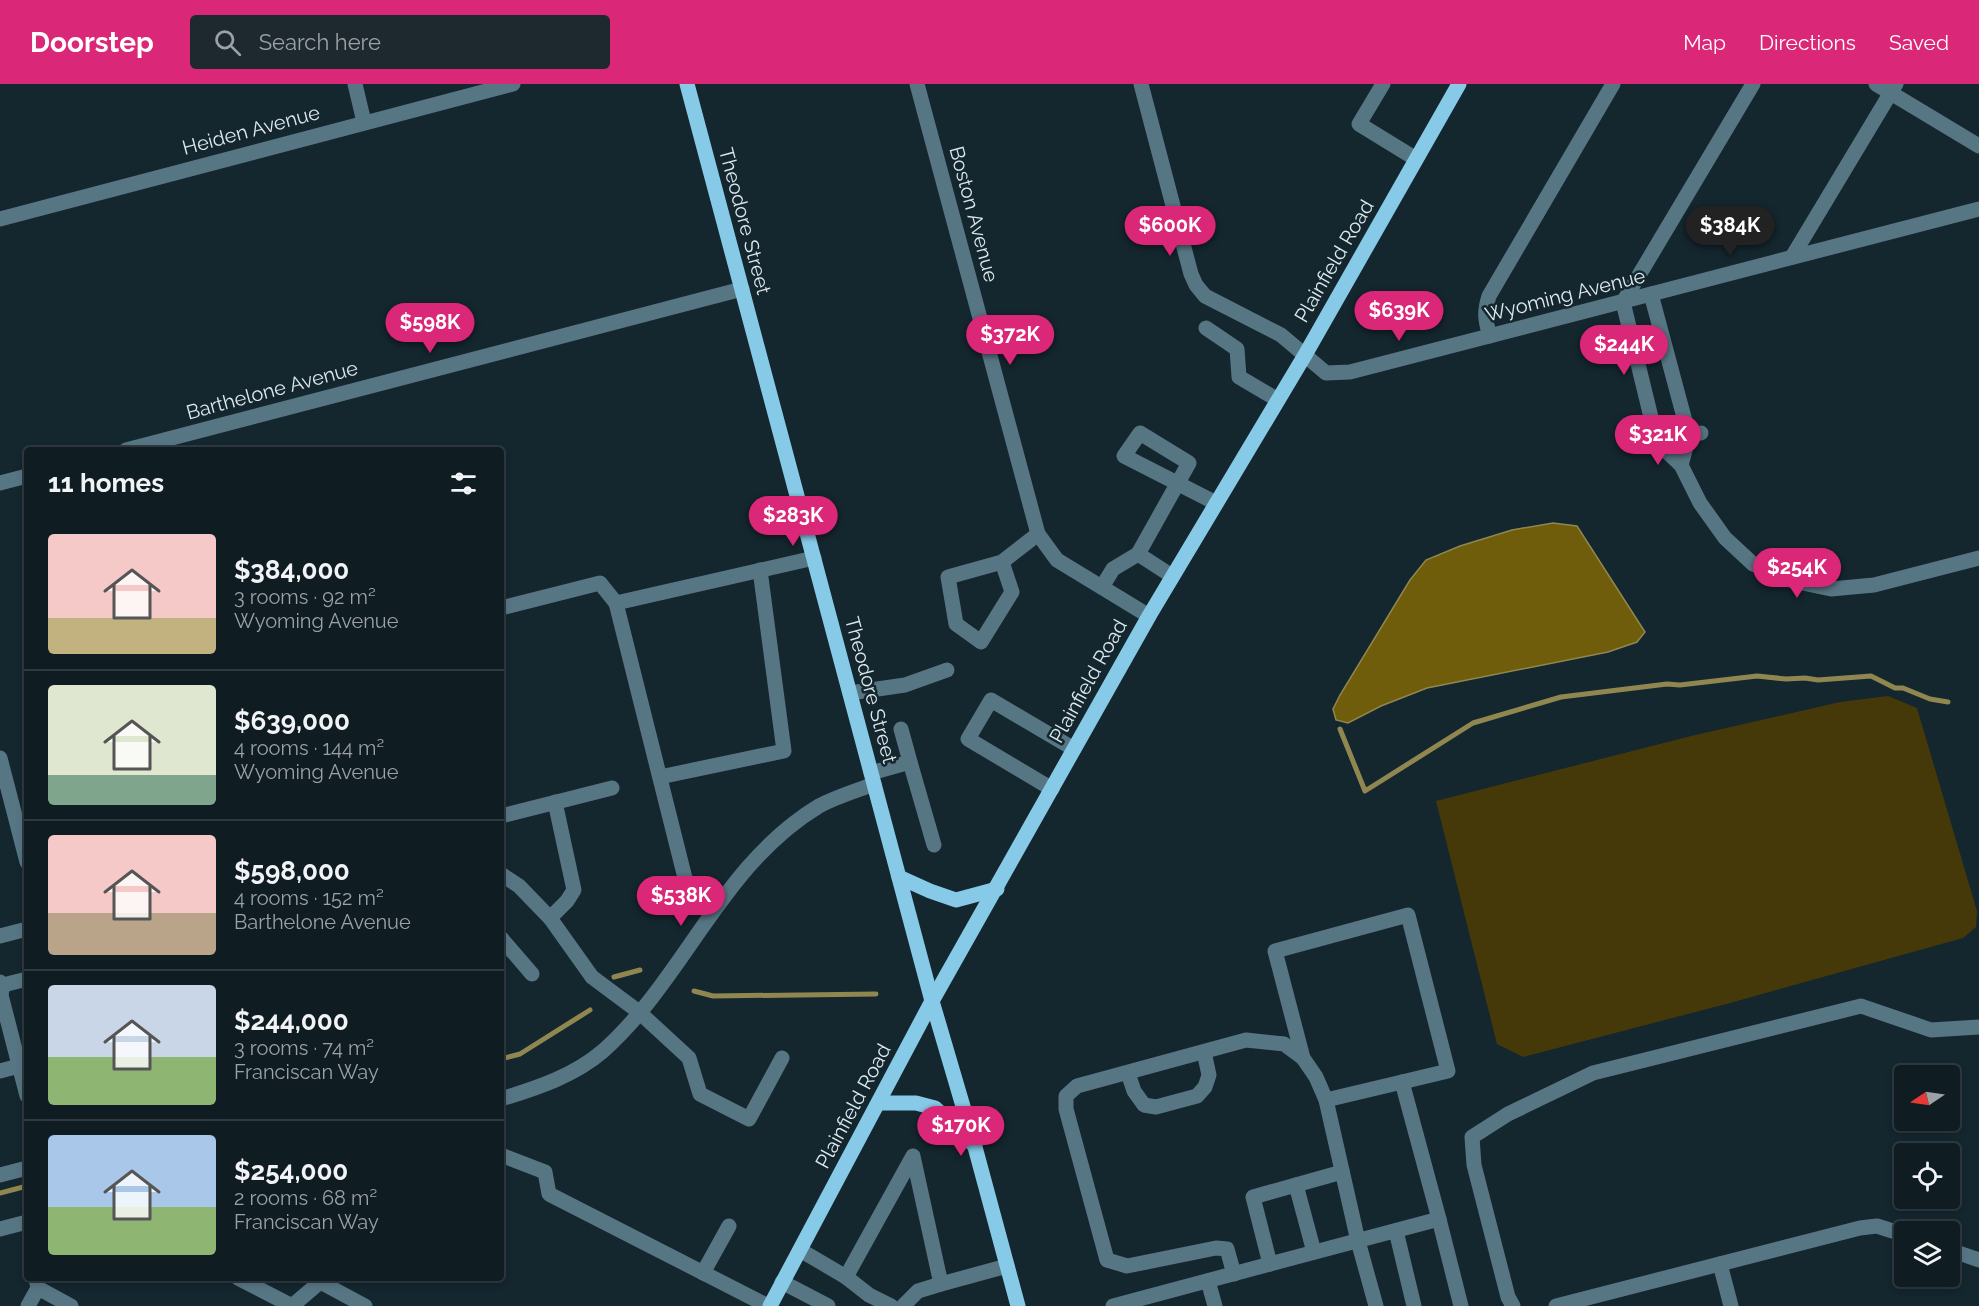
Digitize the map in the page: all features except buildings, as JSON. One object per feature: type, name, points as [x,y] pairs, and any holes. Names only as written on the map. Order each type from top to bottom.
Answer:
[{"type":"main road","name":"Theodore Street","points":[[687,84],[932,1001],[1018,1306]]},
{"type":"main road","name":"Plainfield Road","points":[[769,1306],[932,1001],[1149,616],[1305,355],[1459,84]]},
{"type":"main road","points":[[899,877],[956,900],[997,889]]},
{"type":"main road","points":[[879,1103],[916,1103],[935,1108],[975,1147]]},
{"type":"street","points":[[355,84],[364,122]]},
{"type":"street","name":"Heiden Avenue","points":[[0,219],[513,84]]},
{"type":"street","name":"Boston Avenue","points":[[917,84],[1038,534],[1057,560],[1149,616]]},
{"type":"street","name":"Wyoming Avenue","points":[[1141,84],[1191,274],[1196,285],[1205,296],[1281,335],[1326,373],[1350,372],[1979,209]]},
{"type":"street","points":[[1383,84],[1359,124],[1416,159]]},
{"type":"street","points":[[1490,336],[1485,323],[1485,308],[1489,296],[1613,84]]},
{"type":"street","points":[[1753,84],[1623,302],[1650,444],[1681,465],[1700,503],[1725,538],[1753,564],[1793,581],[1831,590],[1875,585],[1979,558]]},
{"type":"street","points":[[1876,84],[1893,88],[1979,146]]},
{"type":"street","points":[[1792,257],[1893,88]]},
{"type":"street","name":"Barthelone Avenue","points":[[137,447],[742,289]]},
{"type":"street","points":[[1651,294],[1695,435],[1681,465]]},
{"type":"street","points":[[1206,328],[1237,349],[1239,377],[1278,400]]},
{"type":"street","points":[[1650,444],[1695,435]]},
{"type":"street","points":[[0,483],[24,477]]},
{"type":"street","points":[[1102,587],[1113,569],[1138,554],[1178,484],[1216,503]]},
{"type":"street","points":[[1002,562],[1012,591],[981,642],[956,624],[948,577],[1002,562],[1038,534]]},
{"type":"street","points":[[1138,554],[1172,576]]},
{"type":"street","points":[[616,603],[814,558]]},
{"type":"street","points":[[660,777],[784,751],[760,570]]},
{"type":"street","points":[[504,607],[600,583],[616,603],[688,890],[716,906]]},
{"type":"street","points":[[850,693],[905,685],[947,670]]},
{"type":"street","points":[[1052,789],[968,739],[991,700],[1074,749]]},
{"type":"street","points":[[901,729],[934,845]]},
{"type":"street","points":[[0,758],[24,850]]},
{"type":"street","points":[[504,1098],[560,1079],[602,1052],[639,1012],[743,872],[784,832],[820,806],[910,762]]},
{"type":"street","points":[[504,815],[612,788]]},
{"type":"street","points":[[550,918],[567,902],[574,890],[555,802]]},
{"type":"street","points":[[504,876],[519,886],[550,918],[592,977],[639,1012],[689,1058],[700,1094],[749,1119],[782,1058]]},
{"type":"street","points":[[1303,1058],[1275,951],[1408,915],[1448,1071],[1326,1100]]},
{"type":"street","points":[[0,936],[24,930]]},
{"type":"street","points":[[504,941],[532,974]]},
{"type":"street","points":[[24,980],[2,984],[1,995],[24,1082]]},
{"type":"street","points":[[1513,1306],[1508,1297],[1474,1165],[1472,1137],[1508,1114],[1593,1073],[1861,1006],[1931,1030],[1979,1027]]},
{"type":"street","points":[[1234,1274],[1227,1249],[1216,1248],[1127,1266],[1107,1260],[1066,1109],[1066,1096],[1077,1086],[1246,1040],[1284,1044],[1303,1058],[1316,1077],[1326,1100],[1358,1241],[1376,1306]]},
{"type":"street","points":[[1128,1072],[1134,1091],[1144,1105],[1156,1107],[1197,1096],[1205,1087],[1209,1075],[1204,1052]]},
{"type":"street","points":[[0,1071],[19,1066]]},
{"type":"street","points":[[1402,1082],[1461,1306]]},
{"type":"street","points":[[504,1156],[545,1172],[549,1194],[769,1306]]},
{"type":"street","points":[[846,1277],[913,1156],[941,1284]]},
{"type":"street","points":[[0,1175],[24,1169]]},
{"type":"street","points":[[1270,1264],[1253,1197],[1342,1173]]},
{"type":"street","points":[[1296,1185],[1314,1252]]},
{"type":"street","points":[[1113,1306],[1439,1220]]},
{"type":"street","points":[[0,1229],[24,1226]]},
{"type":"street","points":[[1556,1306],[1860,1228],[1877,1226],[1894,1231]]},
{"type":"street","points":[[703,1273],[729,1227]]},
{"type":"street","points":[[1396,1231],[1414,1306]]},
{"type":"street","points":[[800,1250],[846,1277],[869,1295],[891,1306]]},
{"type":"street","points":[[1960,1253],[1979,1260]]},
{"type":"street","points":[[1720,1264],[1731,1306]]},
{"type":"street","points":[[903,1306],[918,1290],[1007,1266]]},
{"type":"street","points":[[244,1281],[292,1306],[316,1281]]},
{"type":"street","points":[[319,1281],[365,1306]]},
{"type":"street","points":[[1208,1281],[1215,1306]]},
{"type":"street","points":[[783,1282],[828,1306]]},
{"type":"street","points":[[28,1306],[37,1283],[69,1306]]},
{"type":"shaded area","points":[[1553,523],[1577,526],[1645,632],[1637,642],[1608,652],[1427,688],[1381,706],[1348,723],[1336,720],[1333,709],[1340,695],[1410,580],[1426,560],[1460,546],[1512,530]]},
{"type":"shaded area","points":[[1888,696],[1917,708],[1977,911],[1976,927],[1963,938],[1730,1003],[1523,1057],[1497,1044],[1436,801],[1691,736],[1840,702]]},
{"type":"waterway","points":[[1340,729],[1365,791],[1473,723],[1561,697],[1757,676],[1818,680],[1871,676],[1895,688],[1903,688],[1930,699],[1948,702]]},
{"type":"waterway","points":[[614,977],[640,970]]},
{"type":"waterway","points":[[694,991],[713,996],[876,994]]},
{"type":"waterway","points":[[504,1058],[520,1054],[590,1010]]},
{"type":"waterway","points":[[0,1193],[24,1187]]}]
